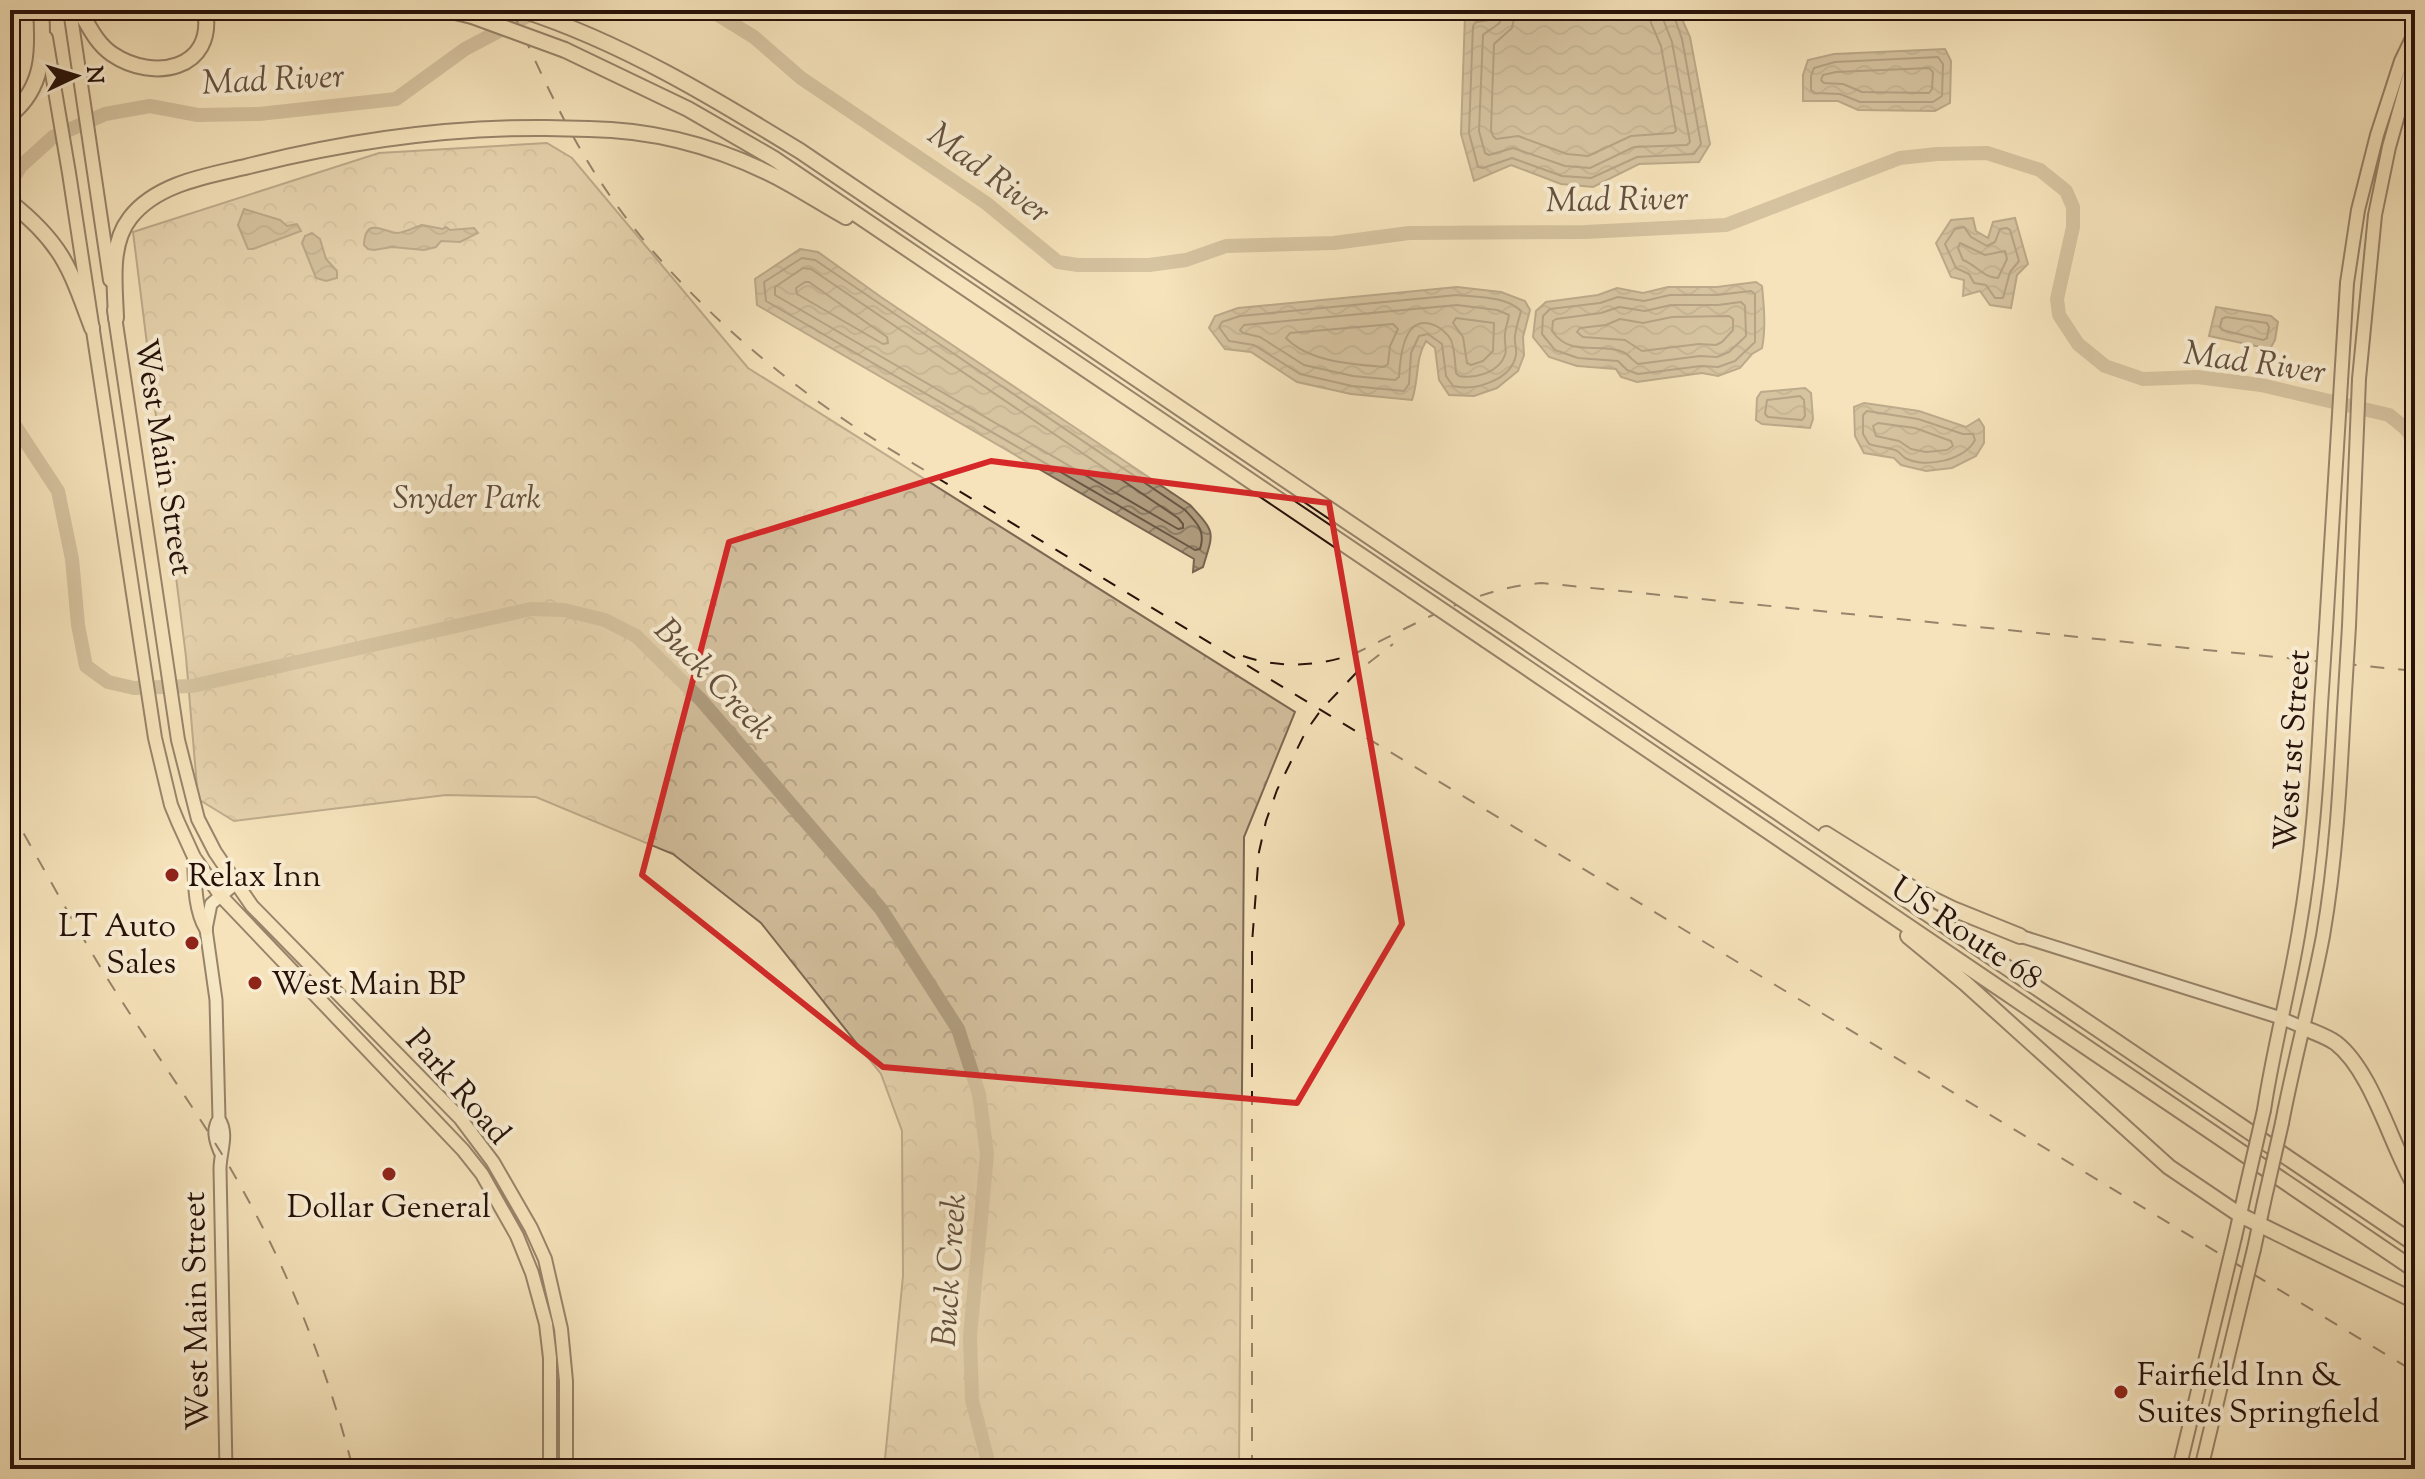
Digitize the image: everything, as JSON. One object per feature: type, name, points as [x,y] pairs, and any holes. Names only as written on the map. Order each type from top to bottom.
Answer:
[{"type":"highway","points":[[79,10],[96,39],[107,50],[130,64],[152,69],[172,68],[197,51],[206,27],[205,10]]},
{"type":"highway","points":[[447,10],[565,50],[642,85],[785,166],[930,263]]},
{"type":"highway","name":"US Route 68","points":[[522,10],[577,31],[709,96],[800,151],[2415,1244]]},
{"type":"highway","points":[[10,115],[23,104],[36,82],[40,68],[41,12]]},
{"type":"highway","points":[[116,318],[115,263],[119,239],[139,208],[163,192],[220,173],[349,145],[441,133],[546,128],[663,136],[721,153],[786,182],[930,263]]},
{"type":"highway","points":[[10,202],[44,231],[65,260],[92,328]]},
{"type":"highway","name":"US Route 68","points":[[930,263],[2415,1270]]},
{"type":"highway","points":[[1739,786],[1818,829],[1920,893],[2020,936]]},
{"type":"highway","points":[[1860,893],[2169,1167],[2240,1215],[2415,1301]]},
{"type":"highway","points":[[2302,1027],[2333,1040],[2354,1061],[2369,1086],[2415,1186]]},
{"type":"main road","name":"West Main Street","points":[[70,10],[186,777],[198,819],[235,884]]},
{"type":"main road","name":"West Main Street","points":[[41,12],[69,173],[154,724],[171,805],[194,857],[220,895]]},
{"type":"main road","name":"West 1st Street","points":[[2179,1469],[2264,1110],[2299,932],[2315,809],[2347,283],[2358,210],[2391,91],[2415,32]]},
{"type":"main road","name":"West 1st Street","points":[[2201,1469],[2254,1249],[2331,885],[2339,815],[2359,379],[2375,215],[2389,147],[2415,55]]},
{"type":"main road","points":[[194,857],[199,911],[206,929]]},
{"type":"main road","name":"Park Road","points":[[235,884],[252,906],[460,1118],[501,1175],[538,1242],[561,1329],[566,1469]]},
{"type":"main road","name":"Park Road","points":[[220,895],[482,1174],[517,1236],[532,1273],[546,1324],[550,1358],[550,1469]]},
{"type":"street","points":[[206,929],[211,904],[235,884]]},
{"type":"street","name":"West Main Street","points":[[206,929],[216,1000],[219,1119],[215,1126],[215,1141],[220,1152],[226,1469]]},
{"type":"street","points":[[2020,936],[2302,1027]]},
{"type":"highlighted area","points":[[991,461],[1329,503],[1402,924],[1297,1103],[883,1067],[642,875],[729,542]]},
{"type":"green space","name":"Snyder Park","points":[[547,143],[572,158],[748,368],[1295,712],[1244,837],[1239,1469],[884,1469],[903,1276],[902,1131],[881,1074],[761,923],[673,854],[536,797],[446,795],[234,821],[198,799],[186,657],[133,232],[379,153]]},
{"type":"water","points":[[1583,10],[1678,10],[1690,37],[1710,144],[1699,162],[1639,164],[1593,187],[1561,184],[1511,165],[1474,181],[1461,134],[1465,14],[1580,13]]},
{"type":"water","points":[[1945,49],[1951,61],[1950,103],[1935,111],[1858,110],[1838,101],[1803,101],[1803,75],[1808,60],[1834,54]]},
{"type":"water","points":[[244,209],[280,220],[287,226],[297,224],[301,231],[248,249],[238,225]]},
{"type":"water","points":[[1973,218],[1976,231],[1988,238],[1993,222],[2015,218],[2028,264],[2017,275],[2011,308],[1990,305],[1980,291],[1963,296],[1964,280],[1951,277],[1936,243],[1951,220]]},
{"type":"water","points":[[422,225],[450,230],[474,228],[478,233],[460,242],[441,241],[436,247],[424,250],[392,247],[374,250],[364,245],[365,236],[371,228],[397,233]]},
{"type":"water","points":[[312,233],[320,239],[326,259],[337,271],[337,278],[326,281],[316,278],[302,243],[305,236]]},
{"type":"water","points":[[800,249],[818,252],[1190,505],[1205,521],[1210,533],[1203,567],[1193,572],[1194,559],[757,305],[755,279]]},
{"type":"water","points":[[1756,282],[1762,286],[1763,294],[1762,348],[1740,368],[1718,376],[1702,373],[1637,382],[1621,377],[1616,369],[1577,366],[1549,357],[1533,337],[1536,311],[1546,302],[1598,295],[1617,288],[1643,293],[1668,287],[1717,287]]},
{"type":"water","points":[[1457,287],[1501,292],[1525,301],[1530,310],[1523,337],[1524,355],[1518,371],[1497,388],[1474,396],[1449,395],[1439,380],[1435,348],[1426,341],[1420,355],[1412,400],[1351,394],[1297,382],[1251,352],[1225,349],[1209,328],[1215,316],[1238,308]]},
{"type":"water","points":[[2216,307],[2271,316],[2278,322],[2270,349],[2209,336]]},
{"type":"water","points":[[1805,388],[1811,393],[1813,419],[1810,428],[1762,424],[1756,420],[1757,398],[1761,392]]},
{"type":"water","points":[[1864,403],[1919,411],[1966,427],[1979,419],[1984,427],[1984,443],[1976,456],[1952,468],[1926,471],[1901,465],[1894,458],[1864,453],[1855,436],[1854,407]]},
{"type":"waterway","name":"Mad River","points":[[10,183],[21,166],[53,137],[105,114],[150,106],[198,115],[259,114],[396,99],[465,49],[539,10]]},
{"type":"waterway","name":"Mad River","points":[[710,10],[754,37],[801,78],[986,203],[1058,262],[1078,265],[1149,265],[1186,260],[1226,246],[1334,243],[1409,233],[1585,232],[1726,225],[1900,158],[1987,153],[2040,170],[2066,191],[2073,207],[2073,227],[2057,299],[2059,315],[2078,344],[2105,366],[2143,379],[2197,377],[2261,385],[2389,415],[2415,441]]},
{"type":"waterway","name":"Buck Creek","points":[[10,418],[58,491],[72,559],[78,625],[86,666],[108,682],[134,688],[192,686],[531,609],[564,610],[605,620],[636,636],[701,700],[881,909],[958,1029],[979,1094],[987,1154],[970,1336],[972,1400],[990,1469]]},
{"type":"railway","points":[[512,10],[574,138],[598,178],[647,244],[733,333],[830,410],[915,465],[2415,1372]]},
{"type":"railway","points":[[1243,656],[1285,664],[1341,658],[1468,600],[1517,586],[1542,583],[2415,671]]},
{"type":"railway","points":[[1252,1469],[1252,943],[1259,852],[1277,790],[1306,731],[1357,672],[1393,644]]},
{"type":"railway","points":[[10,809],[104,973],[214,1141],[249,1202],[302,1313],[330,1390],[353,1469]]},
{"type":"place","name":"Relax Inn","points":[[172,875]]},
{"type":"place","name":"LT Auto Sales","points":[[192,943]]},
{"type":"place","name":"West Main BP","points":[[255,983]]},
{"type":"place","name":"Dollar General","points":[[389,1174]]},
{"type":"place","name":"Fairfield Inn & Suites Springfield","points":[[2121,1392]]}]
